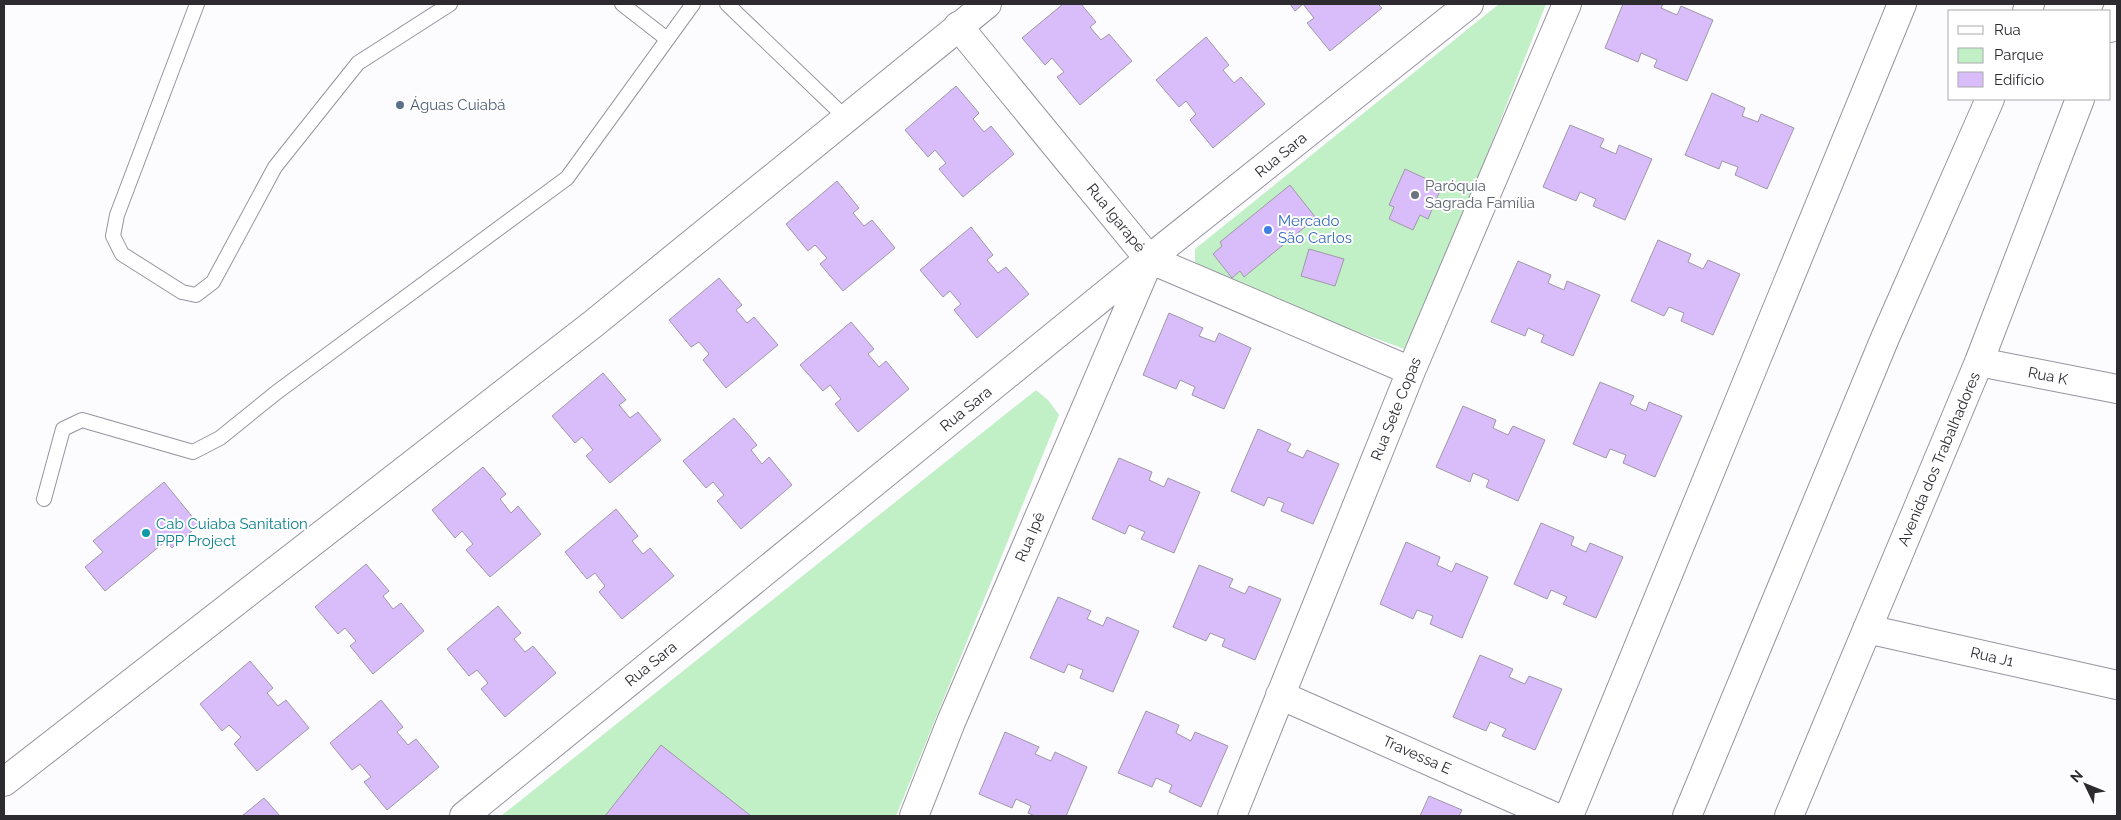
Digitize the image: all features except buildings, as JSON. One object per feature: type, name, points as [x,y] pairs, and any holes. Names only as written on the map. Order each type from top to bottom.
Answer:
[{"type":"street","points":[[4,782],[593,324],[986,4]]},
{"type":"street","name":"Rua Sara","points":[[464,816],[1150,259],[1469,4]]},
{"type":"street","name":"Rua Sete Copas","points":[[1232,816],[1411,371],[1567,4]]},
{"type":"street","points":[[1569,816],[1902,4]]},
{"type":"street","points":[[2111,26],[2117,11]]},
{"type":"street","name":"Rua Igarapé","points":[[958,26],[1150,259],[1411,371]]},
{"type":"street","points":[[1687,816],[1884,338],[1990,100]]},
{"type":"street","name":"Avenida dos Trabalhadores","points":[[1789,816],[1979,362],[2080,100]]},
{"type":"street","name":"Rua Ipê","points":[[914,816],[951,722],[1150,259]]},
{"type":"street","name":"Rua K","points":[[1979,362],[2117,389]]},
{"type":"street","name":"Rua J1","points":[[1867,629],[2117,684]]},
{"type":"street","name":"Travessa E","points":[[1280,695],[1553,816]]},
{"type":"lane","points":[[197,4],[116,215],[112,236],[122,254],[182,292],[196,295],[212,282],[275,167],[358,64],[450,4]]},
{"type":"lane","points":[[622,4],[667,39]]},
{"type":"lane","points":[[44,499],[63,429],[82,420],[193,452],[220,438],[277,392],[567,178],[693,4]]},
{"type":"lane","points":[[727,4],[846,118]]},
{"type":"green space","points":[[1499,4],[1546,4],[1410,351],[1219,281],[1195,262],[1195,249]]},
{"type":"green space","points":[[1036,390],[1048,400],[1059,415],[896,816],[501,816]]},
{"type":"place","name":"Águas Cuiabá","points":[[400,105]]},
{"type":"place","name":"Paróquia Sagrada Família","points":[[1415,195]]},
{"type":"place","name":"Mercado São Carlos","points":[[1268,230]]},
{"type":"place","name":"Cab Cuiaba Sanitation PPP Project","points":[[146,533]]}]
